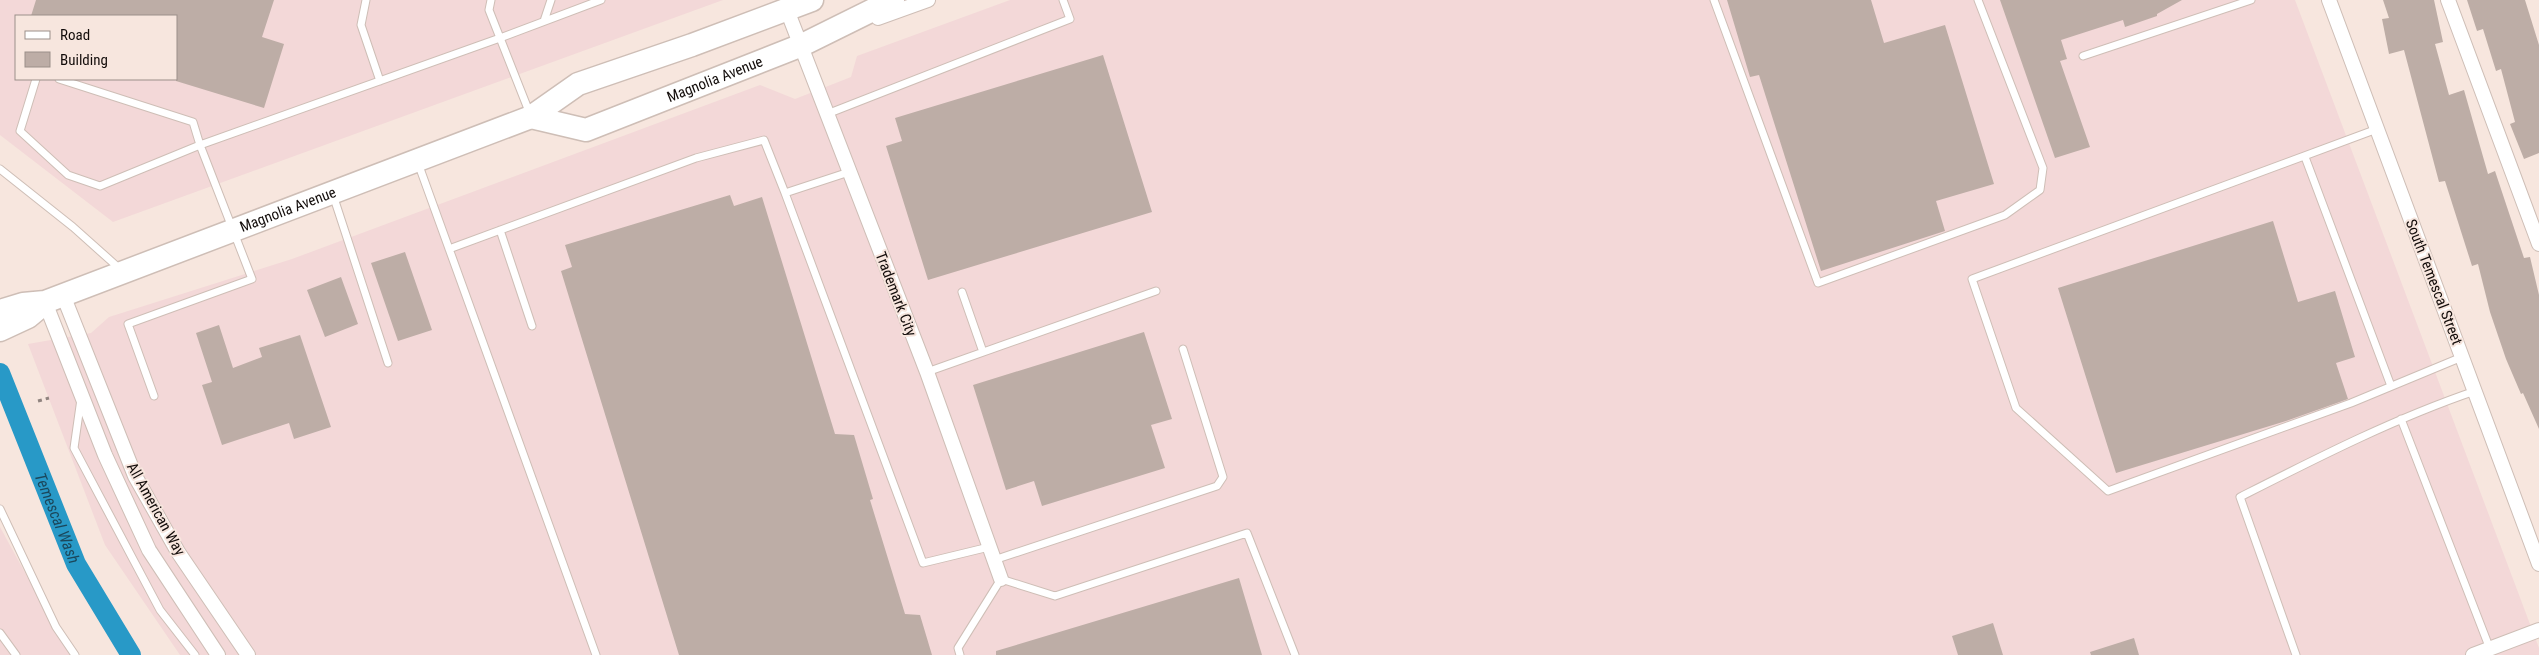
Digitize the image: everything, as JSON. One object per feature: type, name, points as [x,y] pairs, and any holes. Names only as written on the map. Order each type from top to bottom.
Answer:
[{"type":"main road","name":"Magnolia Avenue","points":[[0,330],[25,310],[531,117],[578,84],[692,46],[812,0]]},
{"type":"main road","name":"Magnolia Avenue","points":[[531,117],[586,130],[802,45],[892,0]]},
{"type":"main road","name":"Magnolia Avenue","points":[[0,311],[25,310]]},
{"type":"street","points":[[802,45],[928,0]]},
{"type":"street","name":"South Temescal Street","points":[[2329,0],[2539,564]]},
{"type":"street","points":[[2448,0],[2538,237]]},
{"type":"street","name":"Trademark City","points":[[787,10],[927,372],[1001,579]]},
{"type":"street","name":"All American Way","points":[[54,299],[81,395],[105,455],[149,550],[218,655]]},
{"type":"street","name":"All American Way","points":[[54,299],[135,476],[178,552],[248,655]]},
{"type":"street","points":[[2473,655],[2539,630]]},
{"type":"lane","points":[[366,0],[361,25],[380,81]]},
{"type":"lane","points":[[491,0],[489,10],[531,117]]},
{"type":"lane","points":[[544,21],[551,0]]},
{"type":"lane","points":[[36,80],[20,131],[68,175],[100,186],[200,145],[601,0]]},
{"type":"lane","points":[[828,114],[1070,20],[1063,0]]},
{"type":"lane","points":[[1714,0],[1818,283],[2005,215],[2040,190],[2044,168],[1978,0]]},
{"type":"lane","points":[[2083,56],[2251,0]]},
{"type":"lane","points":[[62,80],[193,122],[200,145],[252,279],[128,324],[154,396]]},
{"type":"lane","points":[[2377,129],[1972,279],[2016,408],[2108,491],[2351,403],[2462,357]]},
{"type":"lane","points":[[449,249],[696,158],[764,140],[786,194],[923,563],[990,547]]},
{"type":"lane","points":[[2305,157],[2392,386]]},
{"type":"lane","points":[[417,160],[596,655]]},
{"type":"lane","points":[[0,170],[73,227],[124,272]]},
{"type":"lane","points":[[786,194],[849,172]]},
{"type":"lane","points":[[332,192],[388,363]]},
{"type":"lane","points":[[500,230],[532,326]]},
{"type":"lane","points":[[927,372],[1156,291]]},
{"type":"lane","points":[[962,292],[983,352]]},
{"type":"lane","points":[[994,560],[1217,486],[1223,477],[1183,349]]},
{"type":"lane","points":[[2296,655],[2240,497],[2344,444],[2401,419],[2475,391]]},
{"type":"lane","points":[[81,395],[74,448],[160,610],[195,655]]},
{"type":"lane","points":[[2401,419],[2490,649]]},
{"type":"lane","points":[[0,509],[56,627],[75,655]]},
{"type":"lane","points":[[960,655],[958,648],[1001,579],[1055,596],[1247,533],[1295,655]]},
{"type":"lane","points":[[0,633],[16,655]]},
{"type":"path","points":[[38,401],[49,398]]},
{"type":"shaded area","points":[[0,0],[723,0],[113,222],[0,135]]},
{"type":"shaded area","points":[[1010,0],[2295,0],[2539,648],[2539,655],[180,655],[105,545],[28,344],[91,333],[109,317],[292,259],[760,85],[795,99],[851,77],[857,56]]},
{"type":"shaded area","points":[[0,527],[70,655],[0,655]]},
{"type":"building","points":[[36,0],[274,0],[262,37],[284,44],[264,108],[176,81],[178,80],[178,15],[31,15]]},
{"type":"building","points":[[1727,0],[1871,0],[1884,43],[1945,25],[1994,184],[1936,201],[1945,231],[1821,271],[1759,75],[1750,77]]},
{"type":"building","points":[[2000,0],[2182,0],[2157,14],[2157,16],[2125,27],[2123,20],[2061,40],[2067,59],[2060,61],[2090,147],[2055,158]]},
{"type":"building","points":[[2383,0],[2434,0],[2443,42],[2435,44],[2449,95],[2464,90],[2488,174],[2495,171],[2524,258],[2530,257],[2539,295],[2539,429],[2506,359],[2490,312],[2478,264],[2472,266],[2445,181],[2439,182],[2404,50],[2389,54],[2382,19],[2389,18]]},
{"type":"building","points":[[2467,0],[2525,0],[2539,45],[2539,153],[2524,159],[2510,124],[2515,122],[2501,69],[2496,71],[2483,29],[2477,31]]},
{"type":"building","points":[[1103,55],[1152,212],[928,280],[886,146],[902,141],[895,118]]},
{"type":"building","points":[[730,195],[734,206],[762,197],[835,434],[854,435],[873,499],[870,500],[905,614],[920,615],[932,655],[679,655],[561,271],[572,267],[565,245]]},
{"type":"building","points":[[2273,221],[2298,302],[2335,291],[2355,357],[2336,363],[2348,399],[2286,421],[2116,473],[2058,288]]},
{"type":"building","points":[[405,252],[432,330],[398,341],[371,263]]},
{"type":"building","points":[[341,277],[358,324],[325,337],[307,290]]},
{"type":"building","points":[[219,325],[233,368],[262,357],[259,348],[300,335],[331,427],[294,439],[289,423],[222,445],[202,385],[212,382],[196,333]]},
{"type":"building","points":[[1144,332],[1172,419],[1151,425],[1165,468],[1042,506],[1034,481],[1006,490],[973,385]]},
{"type":"building","points":[[1239,578],[1262,655],[996,655],[996,651]]},
{"type":"building","points":[[1993,623],[2003,655],[1958,655],[1952,636]]},
{"type":"building","points":[[2134,638],[2139,655],[2091,655],[2090,652]]},
{"type":"waterway","name":"Temescal Wash","points":[[0,373],[76,564],[131,655]]}]
